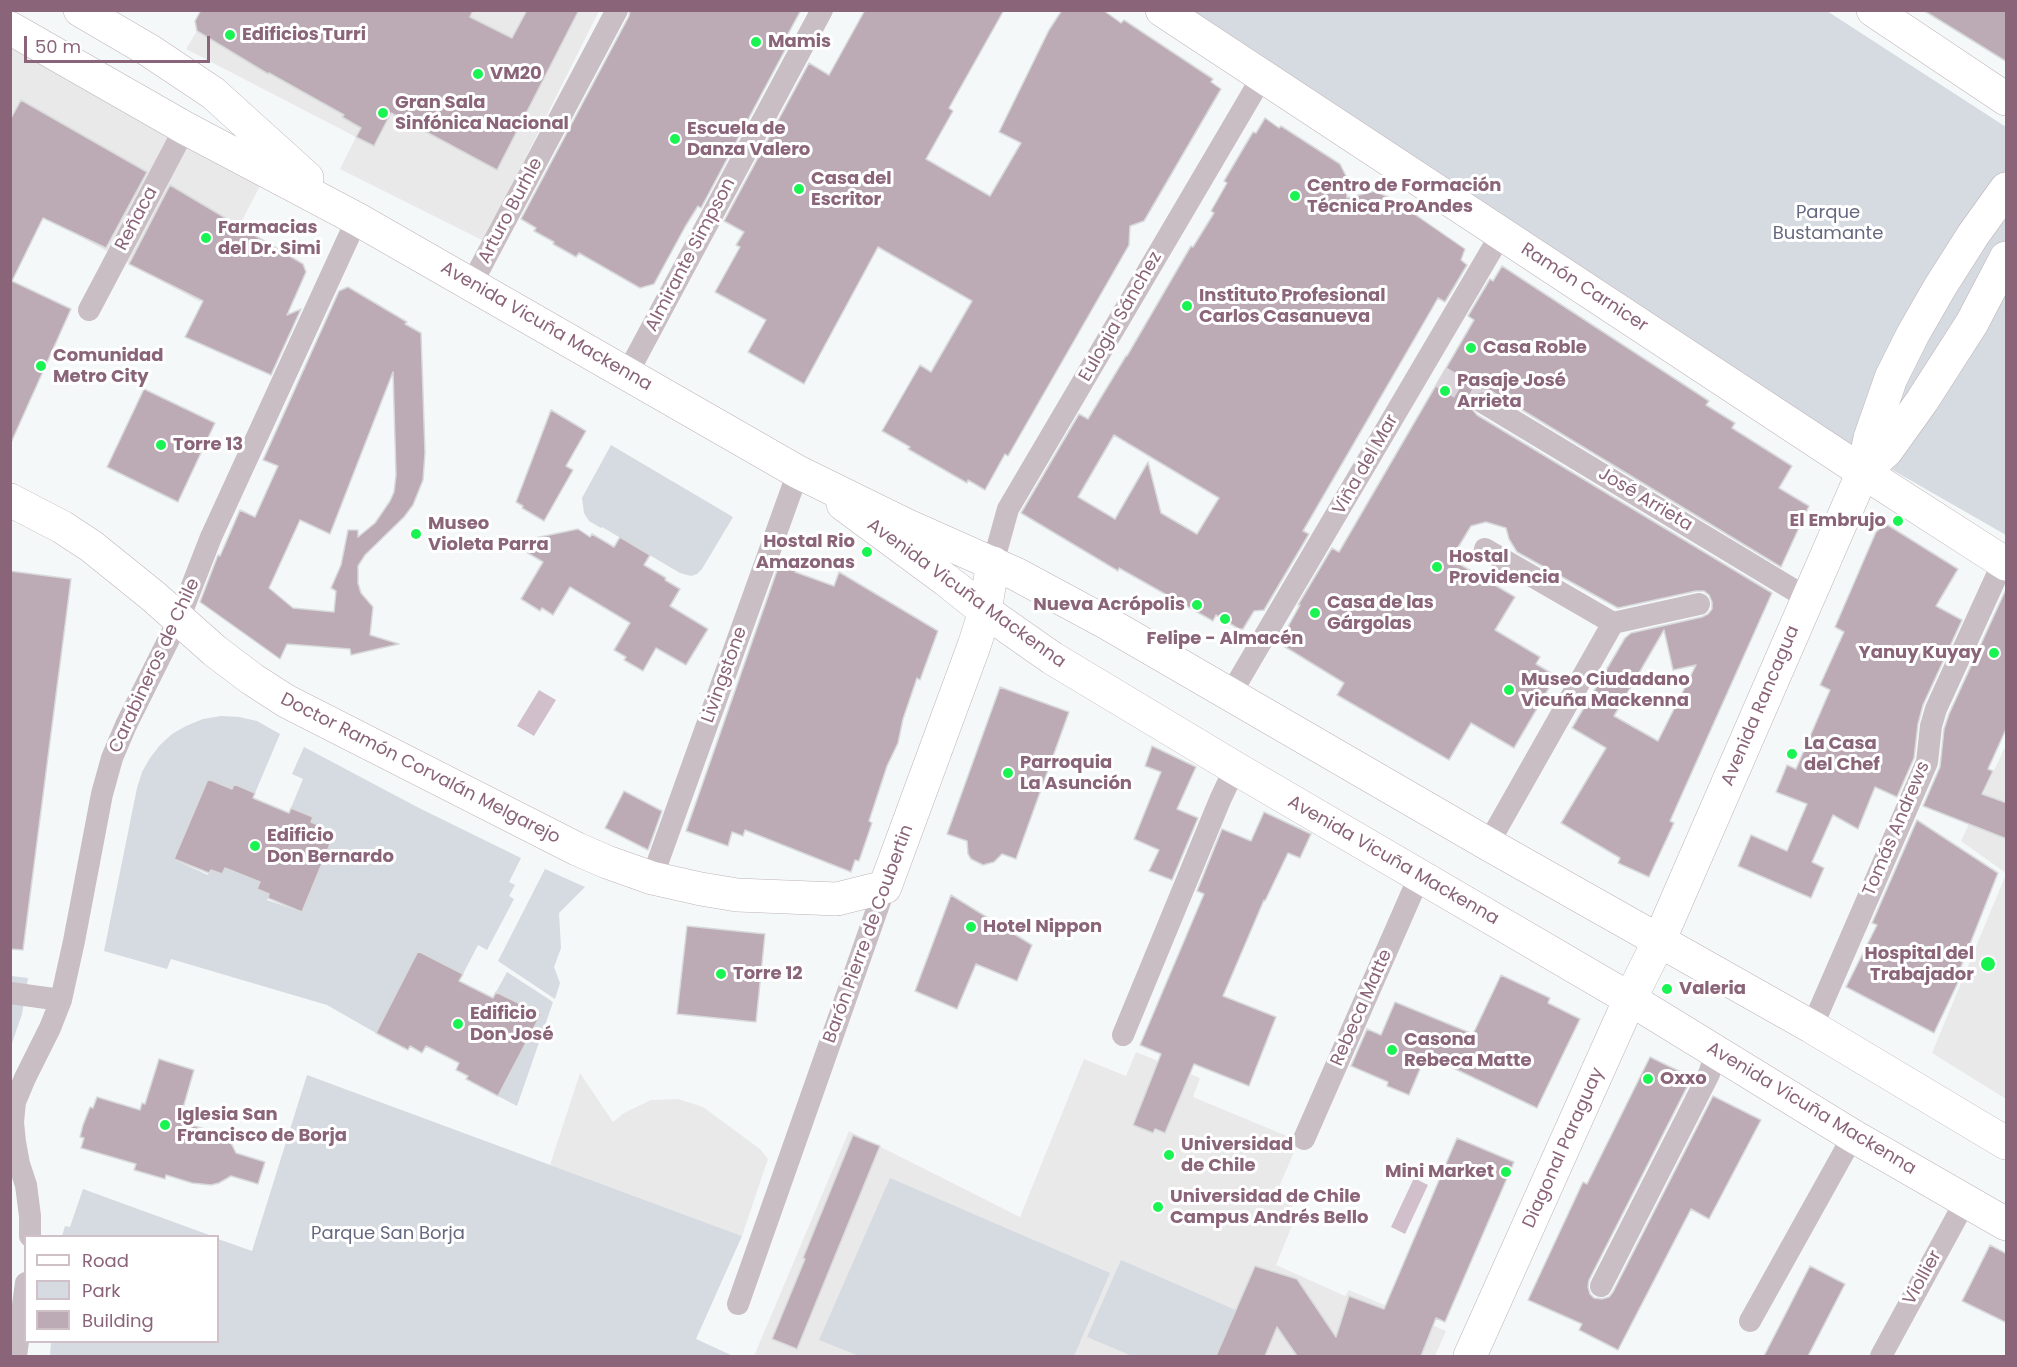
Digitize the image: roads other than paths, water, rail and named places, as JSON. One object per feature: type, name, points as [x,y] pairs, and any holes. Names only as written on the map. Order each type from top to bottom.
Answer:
[{"type":"main road","name":"Avenida Vicuña Mackenna","points":[[80,10],[150,51],[213,93],[288,163],[357,219]]},
{"type":"main road","name":"Ramón Carnicer","points":[[1162,10],[2005,563]]},
{"type":"main road","points":[[1887,14],[2007,99]]},
{"type":"main road","name":"Avenida Vicuña Mackenna","points":[[10,28],[185,128],[357,219],[798,472],[906,525],[993,563],[1098,618],[1812,1028],[2007,1143]]},
{"type":"main road","name":"Avenida Rancagua","points":[[1659,941],[1863,472],[1870,438],[1891,378],[1913,334],[1973,235],[2007,189]]},
{"type":"main road","name":"Avenida Rancagua","points":[[1863,472],[1887,450],[1922,401],[1971,323],[2007,258]]},
{"type":"main road","name":"Avenida Vicuña Mackenna","points":[[798,472],[1052,658],[1419,877],[1630,999],[1853,1136],[2007,1224]]},
{"type":"main road","name":"Doctor Ramón Corvalán Melgarejo","points":[[10,500],[62,527],[91,546],[215,651],[252,679],[295,705],[577,849],[652,878],[737,895],[837,899],[885,887]]},
{"type":"main road","name":"Barón Pierre de Coubertin","points":[[885,887],[975,643],[985,611],[993,563]]},
{"type":"main road","name":"Diagonal Paraguay","points":[[1470,1356],[1630,999],[1659,941]]},
{"type":"street","name":"Arturo Burhle","points":[[471,285],[617,10]]},
{"type":"street","name":"Almirante Simpson","points":[[627,374],[822,10]]},
{"type":"street","name":"Eulogia Sánchez","points":[[993,563],[1008,509],[1262,76]]},
{"type":"street","name":"Reñaca","points":[[89,310],[185,128]]},
{"type":"street","name":"Carabineros de Chile","points":[[30,1235],[26,1185],[15,1142],[13,1122],[15,1102],[61,1000],[102,794],[112,758],[179,619],[211,537],[357,219]]},
{"type":"street","name":"Viña del Mar","points":[[1230,695],[1432,372],[1501,234]]},
{"type":"street","name":"José Arrieta","points":[[1484,403],[1808,598]]},
{"type":"street","name":"Livingstone","points":[[652,878],[798,472]]},
{"type":"street","points":[[1485,549],[1613,623],[1699,604]]},
{"type":"street","name":"Tomás Andrews","points":[[1812,1028],[1927,762],[1931,726],[1936,709],[2005,563]]},
{"type":"street","points":[[1488,844],[1613,623]]},
{"type":"street","points":[[1122,1035],[1235,768]]},
{"type":"street","name":"Rebeca Matte","points":[[1304,1139],[1419,877]]},
{"type":"street","name":"Barón Pierre de Coubertin","points":[[738,1304],[885,887]]},
{"type":"street","points":[[10,993],[61,1000]]},
{"type":"street","points":[[1601,1286],[1709,1074],[1716,1052]]},
{"type":"street","points":[[1750,1321],[1853,1136]]},
{"type":"street","name":"Viollier","points":[[1881,1356],[1966,1200]]},
{"type":"street","points":[[16,1356],[24,1298]]},
{"type":"tunnel","points":[[1441,377],[1484,403]]},
{"type":"place","name":"Edificios Turri","points":[[230,35]]},
{"type":"place","name":"Mamis","points":[[756,42]]},
{"type":"place","name":"VM20","points":[[478,74]]},
{"type":"place","name":"Gran Sala Sinfónica Nacional","points":[[383,113]]},
{"type":"place","name":"Escuela de Danza Valero","points":[[675,139]]},
{"type":"place","name":"Casa del Escritor","points":[[799,189]]},
{"type":"place","name":"Centro de Formación Técnica ProAndes","points":[[1295,196]]},
{"type":"place","name":"Farmacias del Dr. Simi","points":[[206,238]]},
{"type":"place","name":"Instituto Profesional Carlos Casanueva","points":[[1187,306]]},
{"type":"place","name":"Casa Roble","points":[[1471,348]]},
{"type":"place","name":"Comunidad Metro City","points":[[41,366]]},
{"type":"place","name":"Pasaje José Arrieta","points":[[1445,391]]},
{"type":"place","name":"Torre 13","points":[[161,445]]},
{"type":"place","name":"El Embrujo","points":[[1898,521]]},
{"type":"place","name":"Museo Violeta Parra","points":[[416,534]]},
{"type":"place","name":"Hostal Rio Amazonas","points":[[867,552]]},
{"type":"place","name":"Hostal Providencia","points":[[1437,567]]},
{"type":"place","name":"Nueva Acrópolis","points":[[1197,605]]},
{"type":"place","name":"Casa de las Gárgolas","points":[[1315,613]]},
{"type":"place","name":"Felipe - Almacén","points":[[1225,619]]},
{"type":"place","name":"Yanuy Kuyay","points":[[1994,653]]},
{"type":"place","name":"Museo Ciudadano Vicuña Mackenna","points":[[1509,690]]},
{"type":"place","name":"La Casa del Chef","points":[[1792,754]]},
{"type":"place","name":"Parroquia La Asunción","points":[[1008,773]]},
{"type":"place","name":"Edificio Don Bernardo","points":[[255,846]]},
{"type":"place","name":"Hotel Nippon","points":[[971,927]]},
{"type":"place","name":"Hospital del Trabajador","points":[[1988,964]]},
{"type":"place","name":"Torre 12","points":[[721,974]]},
{"type":"place","name":"Valeria","points":[[1667,989]]},
{"type":"place","name":"Edificio Don José","points":[[458,1024]]},
{"type":"place","name":"Casona Rebeca Matte","points":[[1392,1050]]},
{"type":"place","name":"Oxxo","points":[[1648,1079]]},
{"type":"place","name":"Iglesia San Francisco de Borja","points":[[165,1125]]},
{"type":"place","name":"Universidad de Chile","points":[[1169,1155]]},
{"type":"place","name":"Mini Market","points":[[1506,1172]]},
{"type":"place","name":"Universidad de Chile Campus Andrés Bello","points":[[1158,1207]]},
{"type":"park label","name":"Parque Bustamante","points":[[1828,223]]},
{"type":"park label","name":"Parque San Borja","points":[[388,1234]]}]
